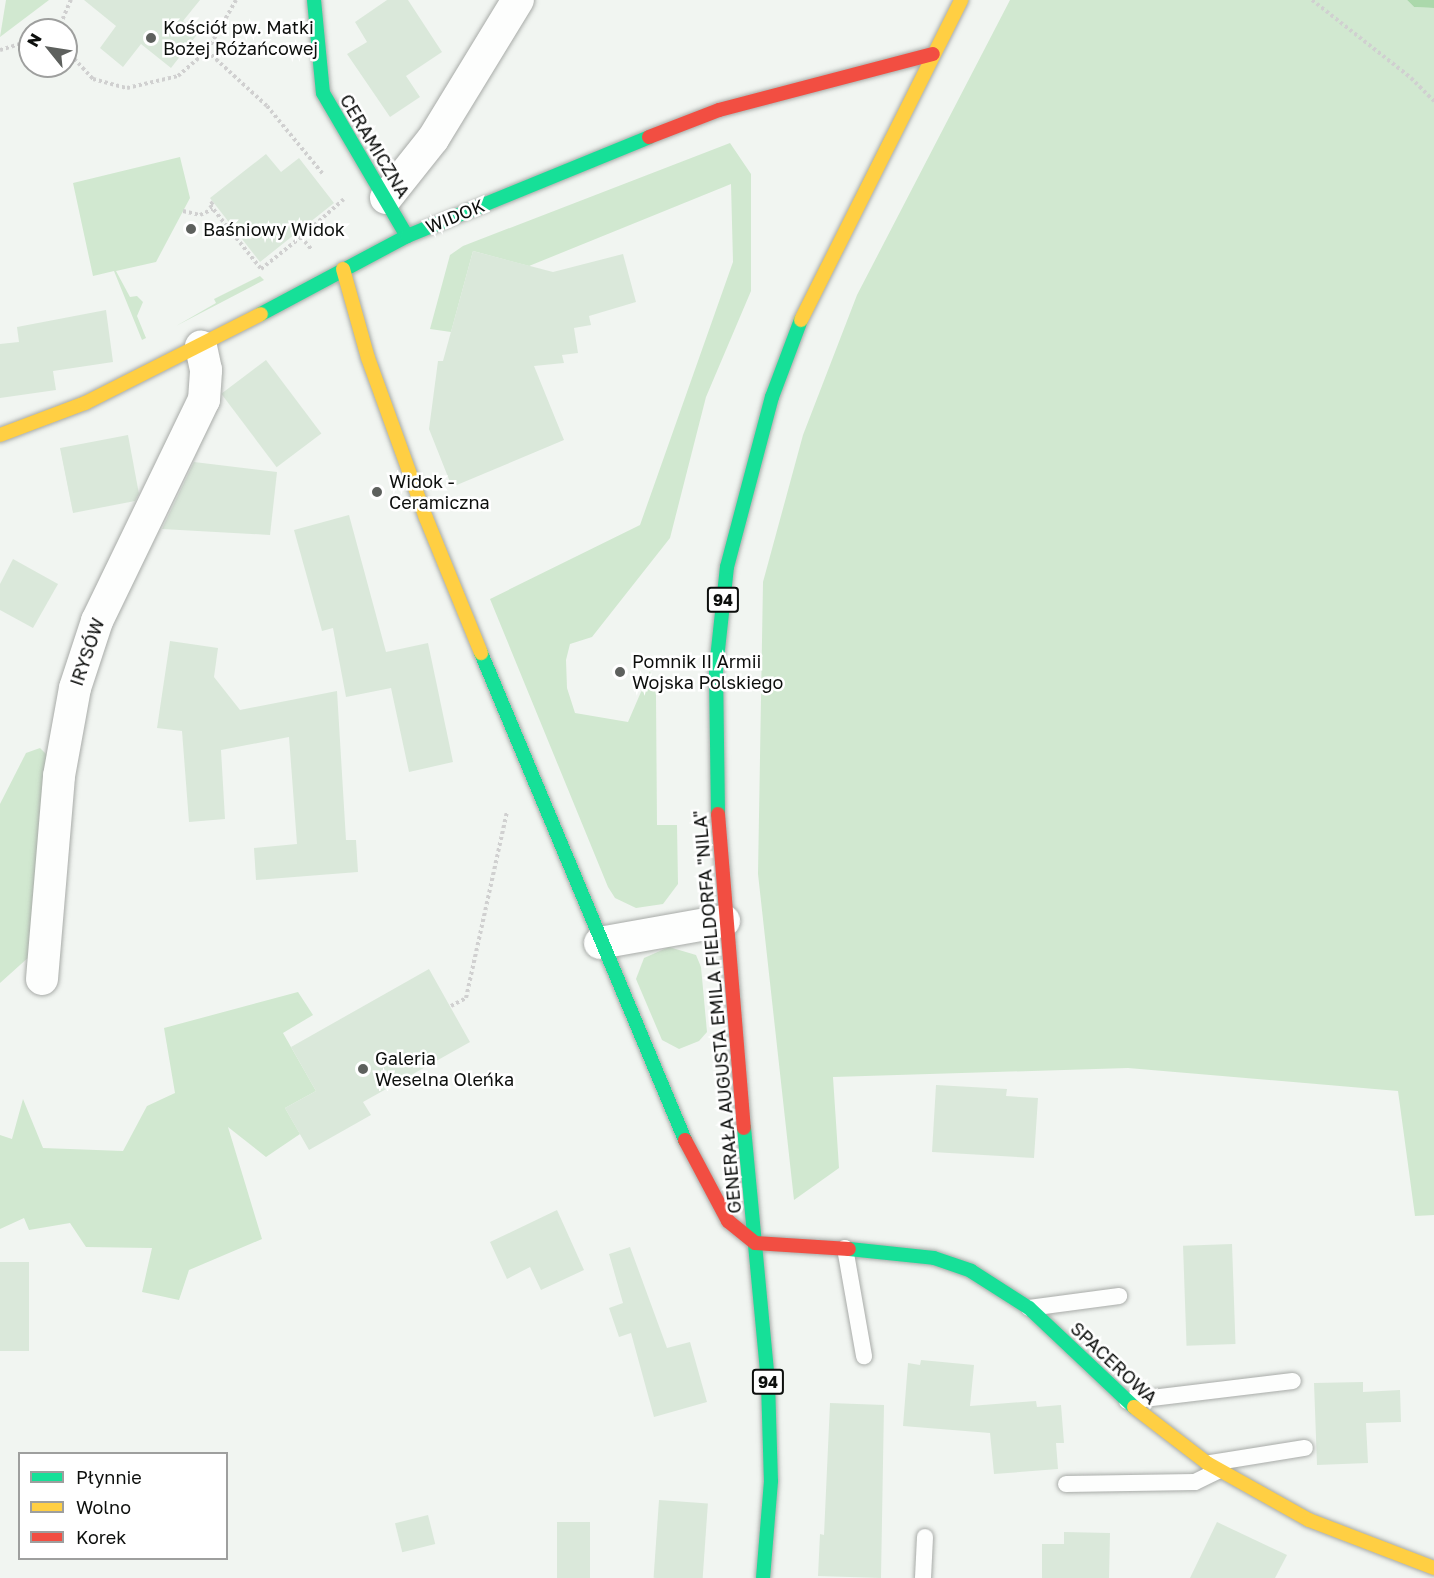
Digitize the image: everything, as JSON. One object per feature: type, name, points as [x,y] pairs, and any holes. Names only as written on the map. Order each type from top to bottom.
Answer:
[{"type":"main road","name":"CERAMICZNA","points":[[314,0],[323,93],[407,236]]},
{"type":"main road","name":"GENERAŁA AUGUSTA EMILA FIELDORFA \"NILA\"","points":[[763,1578],[771,1470],[768,1382],[724,921],[715,757],[716,668],[727,567],[772,397],[812,292],[961,0]]},
{"type":"main road","name":"WIDOK","points":[[0,435],[85,403],[201,347],[407,236],[719,110],[933,54]]},
{"type":"main road","name":"GENERAŁA AUGUSTA EMILA FIELDORFA \"NILA\"","points":[[343,269],[361,322],[368,358],[426,518],[600,943],[695,1162],[729,1221],[755,1243]]},
{"type":"main road","name":"SPACEROWA","points":[[755,1243],[845,1248],[934,1258],[971,1270],[1029,1308],[1126,1401],[1213,1467],[1309,1520],[1429,1566]]},
{"type":"street","points":[[386,198],[433,139],[518,0]]},
{"type":"street","name":"IRYSÓW","points":[[42,979],[59,776],[75,688],[97,621],[204,400],[206,370],[201,347]]},
{"type":"street","points":[[600,943],[724,921]]},
{"type":"lane","points":[[845,1248],[864,1356]]},
{"type":"lane","points":[[1029,1308],[1119,1296]]},
{"type":"lane","points":[[1126,1401],[1293,1381]]},
{"type":"lane","points":[[1066,1484],[1195,1482],[1213,1467],[1305,1448]]},
{"type":"lane","points":[[923,1578],[925,1537]]},
{"type":"lane","points":[[1429,1566],[1434,1549]]},
{"type":"path","points":[[64,18],[71,0]]},
{"type":"path","points":[[78,63],[93,79],[128,88],[177,76],[207,51],[236,0]]},
{"type":"path","points":[[1312,0],[1412,78],[1434,101]]},
{"type":"path","points":[[0,50],[18,44]]},
{"type":"path","points":[[207,51],[267,106],[323,174]]},
{"type":"path","points":[[213,202],[210,205],[261,269],[344,199]]},
{"type":"path","points":[[183,211],[200,215],[213,209]]},
{"type":"path","points":[[297,232],[309,247]]},
{"type":"path","points":[[451,1006],[466,998],[509,801]]},
{"type":"shaded area","points":[[6,0],[49,0],[25,18],[18,18],[18,23],[0,37]]},
{"type":"shaded area","points":[[1010,0],[1407,0],[1414,7],[1434,8],[1434,1215],[1415,1216],[1398,1091],[1128,1068],[833,1077],[839,1168],[794,1200],[758,874],[763,582],[803,435],[857,295]]},
{"type":"shaded area","points":[[1407,0],[1434,0],[1434,8],[1414,7]]},
{"type":"shaded area","points":[[730,143],[751,174],[751,291],[706,397],[670,538],[592,637],[570,644],[566,660],[567,688],[575,713],[628,722],[650,671],[656,695],[657,825],[677,825],[678,884],[663,904],[636,908],[615,898],[608,887],[490,599],[640,525],[733,262],[731,184],[529,266],[473,251],[451,332],[430,329],[450,255],[463,246]]},
{"type":"shaded area","points":[[180,157],[190,198],[156,262],[116,271],[130,297],[137,296],[143,302],[137,316],[146,338],[142,340],[114,271],[93,276],[73,183]]},
{"type":"shaded area","points":[[260,276],[264,280],[176,326],[216,303],[214,299]]},
{"type":"shaded area","points":[[40,748],[49,757],[30,956],[0,983],[0,804],[26,753]]},
{"type":"shaded area","points":[[669,947],[696,955],[701,967],[707,1032],[699,1041],[679,1049],[662,1040],[636,979],[644,958]]},
{"type":"shaded area","points":[[298,992],[313,1015],[283,1033],[316,1091],[285,1108],[300,1134],[266,1157],[228,1127],[262,1239],[189,1270],[179,1300],[142,1292],[152,1248],[86,1247],[70,1223],[29,1230],[24,1218],[0,1229],[0,1135],[12,1139],[23,1099],[43,1148],[123,1151],[147,1106],[175,1093],[164,1028]]},
{"type":"building","name":"Kościół pw. Matki Bożej Różańcowej","points":[[84,0],[200,0],[183,21],[199,32],[171,68],[141,44],[123,67],[100,48],[116,26]]},
{"type":"building","points":[[387,0],[408,0],[442,52],[406,76],[420,97],[390,117],[347,54],[367,42],[355,22]]},
{"type":"building","points":[[266,154],[281,172],[299,158],[334,203],[260,262],[210,198]]},
{"type":"building","points":[[473,251],[553,272],[623,254],[636,302],[589,316],[591,325],[574,328],[578,353],[562,355],[564,363],[534,366],[564,440],[452,487],[429,429],[438,361],[443,361]]},
{"type":"building","points":[[106,310],[113,362],[53,371],[56,390],[0,398],[0,344],[19,342],[17,327]]},
{"type":"building","points":[[266,360],[321,433],[277,467],[221,394]]},
{"type":"building","points":[[128,435],[139,494],[135,501],[73,513],[60,448]]},
{"type":"building","points":[[194,462],[277,472],[270,535],[162,529]]},
{"type":"building","points":[[349,515],[386,652],[428,643],[453,762],[409,772],[391,688],[346,697],[333,628],[322,631],[294,530]]},
{"type":"building","points":[[13,559],[58,584],[33,628],[0,610],[0,584]]},
{"type":"building","points":[[170,641],[218,648],[214,677],[240,710],[337,691],[346,840],[356,840],[358,872],[256,880],[254,848],[297,844],[289,737],[221,750],[225,819],[189,822],[182,731],[157,728]]},
{"type":"building","name":"Galeria Weselna Oleńka","points":[[429,969],[470,1042],[363,1102],[371,1115],[309,1150],[285,1108],[316,1091],[291,1047]]},
{"type":"building","points":[[936,1085],[1007,1089],[1006,1096],[1038,1098],[1034,1158],[932,1152]]},
{"type":"building","points":[[557,1210],[584,1270],[541,1290],[530,1267],[507,1279],[490,1242]]},
{"type":"building","points":[[1232,1244],[1235,1344],[1187,1346],[1183,1246]]},
{"type":"building","points":[[630,1247],[667,1348],[690,1342],[707,1402],[654,1417],[631,1333],[619,1337],[609,1308],[623,1303],[609,1254]]},
{"type":"building","points":[[0,1262],[29,1262],[29,1351],[0,1351]]},
{"type":"building","points":[[921,1360],[974,1365],[970,1406],[1036,1401],[1037,1407],[1061,1405],[1064,1443],[1056,1443],[1058,1469],[994,1474],[990,1433],[903,1426],[908,1363],[920,1365]]},
{"type":"building","points":[[1363,1382],[1363,1392],[1400,1390],[1401,1422],[1366,1423],[1368,1463],[1317,1465],[1314,1383]]},
{"type":"building","points":[[830,1403],[884,1405],[881,1578],[818,1576],[820,1534],[824,1535]]},
{"type":"building","points":[[659,1500],[708,1503],[703,1578],[654,1578]]},
{"type":"building","points":[[428,1515],[435,1544],[402,1552],[395,1523]]},
{"type":"building","points":[[557,1522],[590,1522],[590,1578],[557,1578]]},
{"type":"building","points":[[1217,1522],[1287,1555],[1275,1578],[1190,1578]]},
{"type":"building","points":[[1064,1532],[1110,1533],[1109,1578],[1042,1578],[1042,1544],[1064,1544]]},
{"type":"traffic: fast","points":[[314,0],[323,93],[407,236]]},
{"type":"traffic: fast","points":[[261,314],[407,236],[649,137]]},
{"type":"traffic: fast","points":[[718,814],[716,668],[727,567],[772,397],[801,320]]},
{"type":"traffic: fast","points":[[481,653],[685,1140]]},
{"type":"traffic: fast","points":[[744,1128],[768,1382],[771,1481],[763,1578]]},
{"type":"traffic: fast","points":[[849,1249],[934,1258],[971,1271],[1029,1308],[1134,1407]]},
{"type":"traffic: slow","points":[[801,320],[961,0]]},
{"type":"traffic: slow","points":[[343,269],[368,358],[426,518],[481,653]]},
{"type":"traffic: slow","points":[[0,435],[85,403],[261,314]]},
{"type":"traffic: slow","points":[[1134,1407],[1207,1463],[1309,1520],[1434,1568]]},
{"type":"traffic: jam","points":[[649,137],[719,110],[933,54]]},
{"type":"traffic: jam","points":[[718,814],[744,1128]]},
{"type":"traffic: jam","points":[[685,1140],[728,1221],[755,1243],[849,1249]]},
{"type":"place","name":"Kościół pw. Matki Bożej Różańcowej","points":[[151,38]]},
{"type":"place","name":"Baśniowy Widok","points":[[191,229]]},
{"type":"place","name":"Widok - Ceramiczna","points":[[377,492]]},
{"type":"place","name":"Pomnik II Armii Wojska Polskiego","points":[[620,672]]},
{"type":"place","name":"Galeria Weselna Oleńka","points":[[363,1069]]}]
